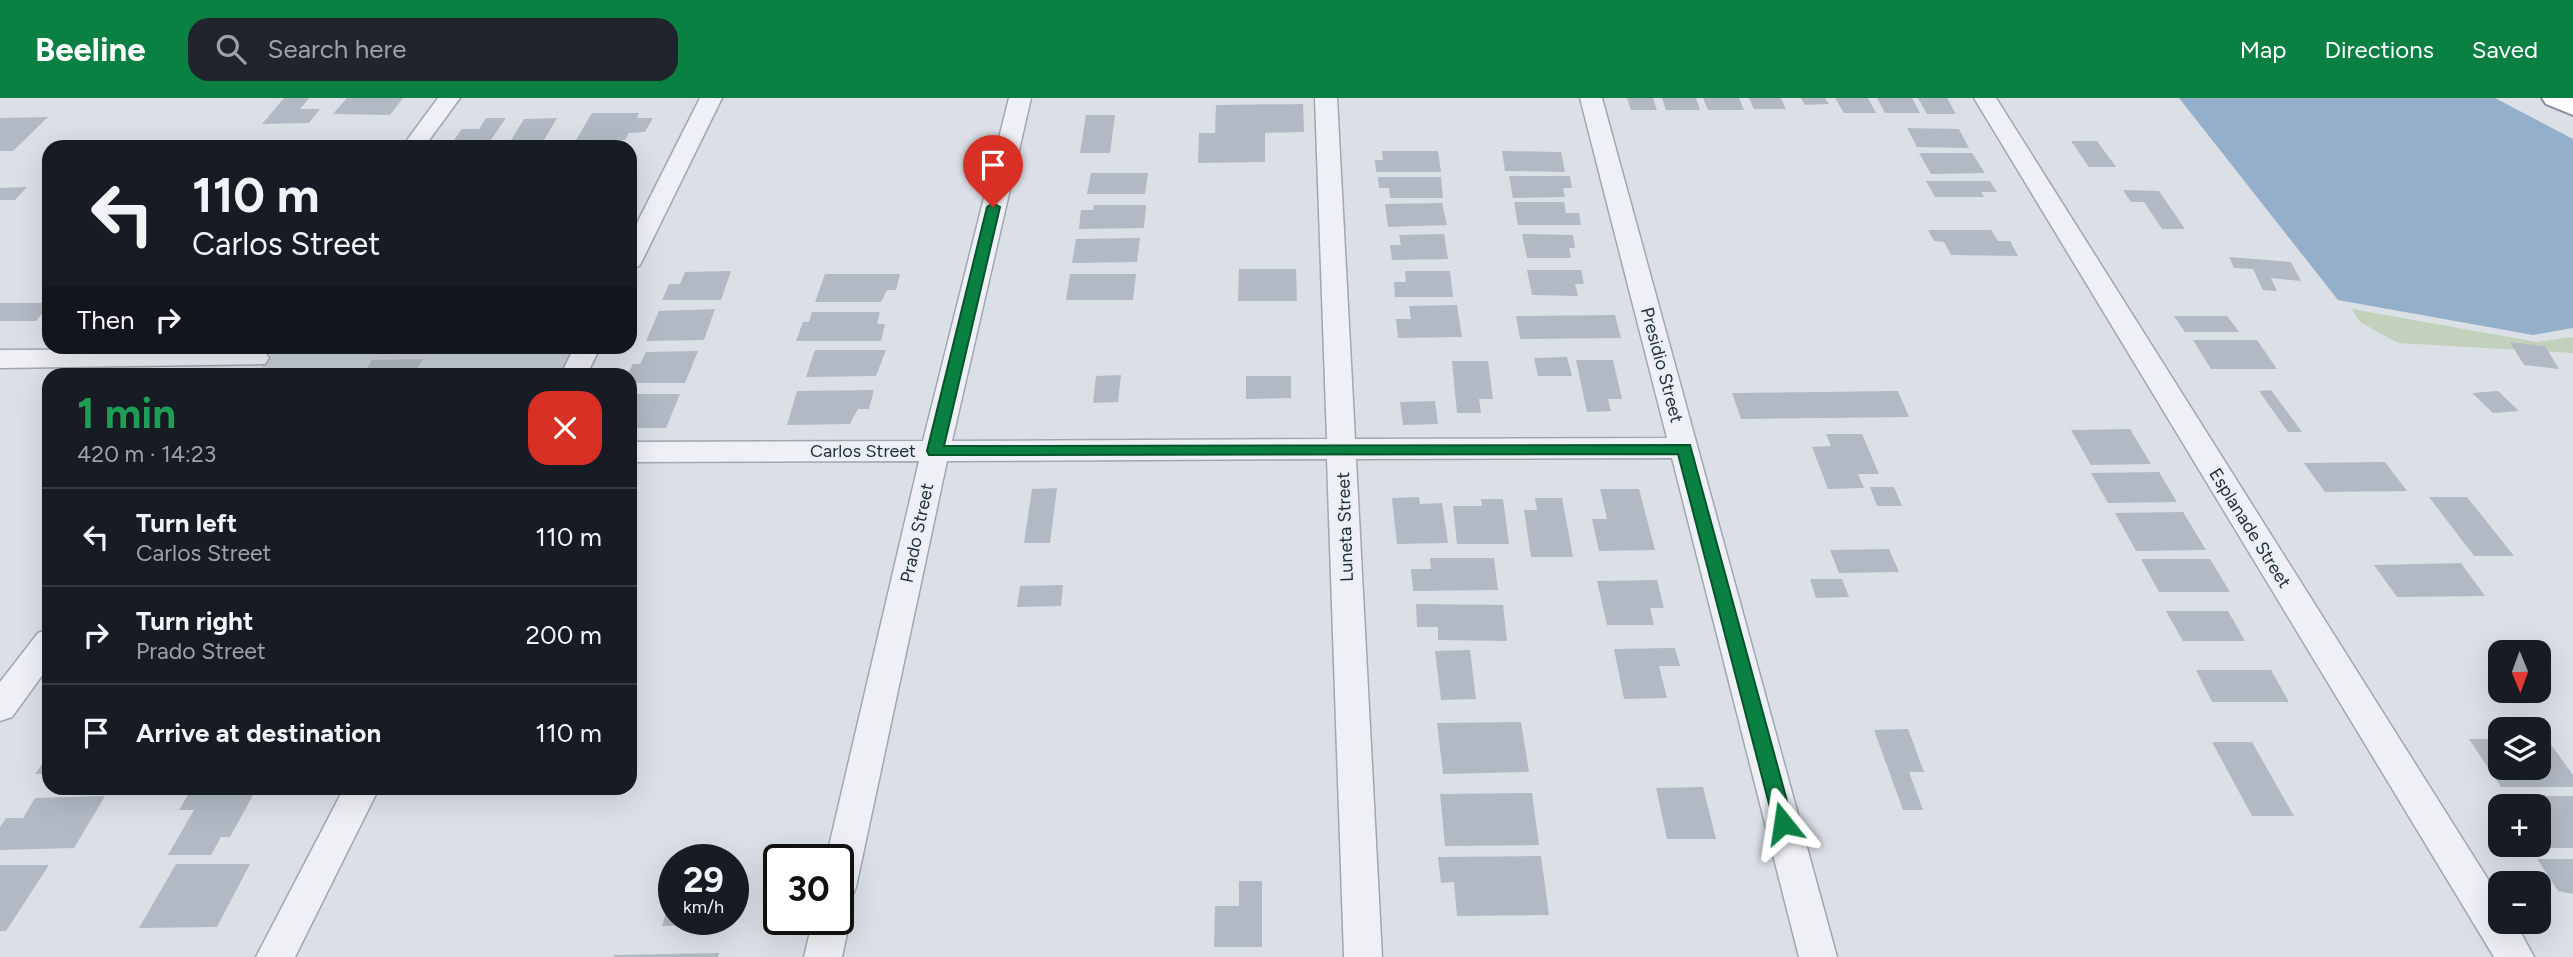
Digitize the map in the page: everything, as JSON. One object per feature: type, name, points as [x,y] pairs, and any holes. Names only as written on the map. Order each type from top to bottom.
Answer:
[{"type":"highway","points":[[2556,98],[2573,107]]},
{"type":"street","points":[[418,140],[449,98]]},
{"type":"street","points":[[637,247],[711,98]]},
{"type":"street","name":"Prado Street","points":[[848,844],[935,451],[1020,98]]},
{"type":"street","name":"Luneta Street","points":[[1326,98],[1363,957]]},
{"type":"street","name":"Presidio Street","points":[[1591,98],[1818,957]]},
{"type":"street","name":"Esplanade Street","points":[[1984,98],[2515,957]]},
{"type":"street","points":[[0,359],[255,360]]},
{"type":"street","name":"Carlos Street","points":[[637,452],[1684,448]]},
{"type":"street","points":[[0,707],[42,651]]},
{"type":"street","points":[[275,957],[358,795]]},
{"type":"street","points":[[823,957],[828,935]]},
{"type":"shaded area","points":[[271,354],[572,354],[565,368],[261,368]]},
{"type":"green space","points":[[2352,309],[2537,342],[2573,337],[2573,353],[2398,343],[2360,322]]},
{"type":"water","points":[[2179,98],[2495,98],[2573,139],[2573,328],[2533,335],[2338,300]]},
{"type":"building","points":[[284,98],[309,98],[300,109],[320,109],[309,123],[262,124]]},
{"type":"building","points":[[347,98],[403,98],[390,115],[333,114]]},
{"type":"building","points":[[1627,98],[1653,98],[1657,110],[1631,110]]},
{"type":"building","points":[[1662,98],[1696,98],[1700,110],[1666,110]]},
{"type":"building","points":[[1703,98],[1739,98],[1744,110],[1708,110]]},
{"type":"building","points":[[1749,98],[1781,98],[1786,109],[1754,109]]},
{"type":"building","points":[[1801,98],[1825,98],[1829,104],[1805,105]]},
{"type":"building","points":[[1835,98],[1868,98],[1876,113],[1844,113]]},
{"type":"building","points":[[1877,98],[1912,98],[1920,113],[1885,113]]},
{"type":"building","points":[[1918,98],[1947,98],[1956,114],[1927,114]]},
{"type":"building","points":[[1303,104],[1304,132],[1265,133],[1265,162],[1198,163],[1199,133],[1215,133],[1216,105]]},
{"type":"building","points":[[592,113],[639,113],[637,118],[653,118],[645,132],[629,133],[625,140],[576,140]]},
{"type":"building","points":[[1086,115],[1115,115],[1110,153],[1080,153]]},
{"type":"building","points":[[48,117],[13,151],[0,151],[0,118]]},
{"type":"building","points":[[486,118],[506,118],[491,140],[454,140],[462,129],[479,129]]},
{"type":"building","points":[[557,118],[544,140],[511,140],[524,119]]},
{"type":"building","points":[[1907,128],[1959,129],[1969,148],[1917,147]]},
{"type":"building","points":[[2071,141],[2097,141],[2116,167],[2089,167]]},
{"type":"building","points":[[1382,151],[1438,151],[1441,172],[1376,172],[1375,160],[1383,160]]},
{"type":"building","points":[[1502,151],[1561,152],[1565,172],[1505,171]]},
{"type":"building","points":[[1919,153],[1972,153],[1985,173],[1931,174]]},
{"type":"building","points":[[1091,173],[1148,173],[1145,194],[1087,194]]},
{"type":"building","points":[[1509,176],[1570,176],[1572,188],[1563,188],[1565,197],[1513,198]]},
{"type":"building","points":[[1378,177],[1441,177],[1443,198],[1390,198],[1389,188],[1379,188]]},
{"type":"building","points":[[1926,181],[1990,181],[1997,192],[1981,192],[1984,197],[1935,197]]},
{"type":"building","points":[[27,187],[15,200],[0,200],[0,188]]},
{"type":"building","points":[[2123,190],[2159,191],[2185,229],[2162,229],[2144,202],[2131,202]]},
{"type":"building","points":[[1514,202],[1564,202],[1566,213],[1579,213],[1581,225],[1518,225]]},
{"type":"building","points":[[1442,203],[1447,225],[1388,227],[1385,204]]},
{"type":"building","points":[[1094,205],[1146,205],[1144,228],[1079,229],[1081,210],[1093,210]]},
{"type":"building","points":[[1928,230],[1991,230],[1998,241],[2010,241],[2018,256],[1951,255],[1944,242],[1934,241]]},
{"type":"building","points":[[1444,234],[1448,259],[1392,260],[1390,245],[1401,245],[1399,235]]},
{"type":"building","points":[[1522,234],[1573,235],[1575,248],[1569,248],[1571,258],[1527,258]]},
{"type":"building","points":[[1140,238],[1137,262],[1072,263],[1076,239]]},
{"type":"building","points":[[2229,257],[2291,262],[2301,281],[2271,278],[2277,291],[2263,290],[2253,269],[2234,268]]},
{"type":"building","points":[[1239,269],[1296,269],[1297,301],[1238,301]]},
{"type":"building","points":[[1527,270],[1581,270],[1584,284],[1575,284],[1578,296],[1532,295]]},
{"type":"building","points":[[731,271],[721,300],[662,300],[669,284],[680,284],[685,272]]},
{"type":"building","points":[[1405,271],[1450,271],[1453,297],[1395,297],[1394,282],[1406,282]]},
{"type":"building","points":[[825,274],[900,274],[896,290],[887,290],[881,302],[815,302]]},
{"type":"building","points":[[1070,274],[1136,274],[1133,300],[1066,300]]},
{"type":"building","points":[[0,303],[42,303],[42,314],[36,321],[0,321]]},
{"type":"building","points":[[1457,305],[1462,337],[1398,338],[1396,319],[1411,319],[1409,306]]},
{"type":"building","points":[[715,309],[704,340],[646,341],[659,311]]},
{"type":"building","points":[[812,312],[880,312],[877,324],[885,324],[881,341],[796,341],[803,322],[809,322]]},
{"type":"building","points":[[1615,315],[1621,338],[1520,339],[1516,316]]},
{"type":"building","points":[[2174,316],[2227,316],[2239,332],[2185,332]]},
{"type":"building","points":[[2193,340],[2257,340],[2277,369],[2211,369]]},
{"type":"building","points":[[2510,342],[2545,346],[2559,369],[2524,365]]},
{"type":"building","points":[[815,350],[886,350],[876,376],[806,377]]},
{"type":"building","points":[[698,351],[685,383],[637,383],[637,368],[631,368],[633,364],[640,364],[646,352]]},
{"type":"building","points":[[1567,357],[1572,376],[1538,376],[1534,358]]},
{"type":"building","points":[[423,359],[418,368],[367,368],[372,360]]},
{"type":"building","points":[[1576,360],[1613,360],[1622,399],[1608,399],[1611,411],[1587,412]]},
{"type":"building","points":[[1452,361],[1488,361],[1493,399],[1479,399],[1481,413],[1457,413]]},
{"type":"building","points":[[1121,375],[1118,402],[1093,403],[1096,376]]},
{"type":"building","points":[[1246,376],[1291,376],[1291,398],[1246,399]]},
{"type":"building","points":[[874,390],[869,409],[858,409],[850,424],[787,425],[797,391]]},
{"type":"building","points":[[2271,390],[2302,432],[2288,432],[2259,391]]},
{"type":"building","points":[[1898,391],[1909,417],[1741,419],[1732,393]]},
{"type":"building","points":[[2498,391],[2519,411],[2493,413],[2472,393]]},
{"type":"building","points":[[637,394],[680,394],[666,428],[637,428]]},
{"type":"building","points":[[1435,401],[1438,424],[1403,425],[1400,402]]},
{"type":"building","points":[[2130,429],[2151,464],[2091,465],[2071,430]]},
{"type":"building","points":[[1826,434],[1862,434],[1879,474],[1858,474],[1864,488],[1828,489],[1812,447],[1831,446]]},
{"type":"building","points":[[2385,462],[2407,491],[2325,492],[2304,463]]},
{"type":"building","points":[[2159,472],[2177,502],[2108,503],[2091,473]]},
{"type":"building","points":[[1870,487],[1894,487],[1902,506],[1877,506]]},
{"type":"building","points":[[1057,488],[1050,543],[1024,543],[1032,489]]},
{"type":"building","points":[[1600,489],[1639,489],[1655,550],[1599,551],[1592,519],[1607,519]]},
{"type":"building","points":[[1419,497],[1420,504],[1442,503],[1448,543],[1397,544],[1392,498]]},
{"type":"building","points":[[2429,497],[2467,497],[2514,556],[2474,556]]},
{"type":"building","points":[[1535,498],[1562,498],[1573,557],[1531,557],[1524,510],[1537,510]]},
{"type":"building","points":[[1481,499],[1503,499],[1509,544],[1457,544],[1453,506],[1482,506]]},
{"type":"building","points":[[2183,512],[2206,550],[2136,551],[2115,513]]},
{"type":"building","points":[[1889,549],[1899,572],[1839,573],[1830,550]]},
{"type":"building","points":[[1430,558],[1494,558],[1498,590],[1413,591],[1411,569],[1431,569]]},
{"type":"building","points":[[2141,559],[2210,559],[2230,592],[2159,592]]},
{"type":"building","points":[[2461,563],[2485,596],[2397,597],[2374,565]]},
{"type":"building","points":[[1810,579],[1842,579],[1849,597],[1816,598]]},
{"type":"building","points":[[1657,580],[1664,608],[1650,608],[1654,625],[1607,625],[1597,581]]},
{"type":"building","points":[[1063,585],[1061,606],[1017,607],[1020,586]]},
{"type":"building","points":[[1416,604],[1503,605],[1507,641],[1438,640],[1438,627],[1417,627]]},
{"type":"building","points":[[2166,611],[2228,611],[2245,641],[2183,641]]},
{"type":"building","points":[[1675,648],[1680,666],[1659,666],[1667,698],[1624,699],[1614,649]]},
{"type":"building","points":[[1470,650],[1476,699],[1441,700],[1435,651]]},
{"type":"building","points":[[2196,670],[2271,670],[2289,702],[2212,702]]},
{"type":"building","points":[[1521,722],[1529,772],[1443,774],[1437,723]]},
{"type":"building","points":[[1908,729],[1924,772],[1909,772],[1923,810],[1903,810],[1874,730]]},
{"type":"building","points":[[2469,739],[2488,739],[2488,768]]},
{"type":"building","points":[[2212,742],[2252,742],[2294,816],[2252,816]]},
{"type":"building","points":[[2551,745],[2573,775],[2573,787],[2501,787],[2496,780],[2551,780]]},
{"type":"building","points":[[42,764],[42,774],[35,774]]},
{"type":"building","points":[[1703,787],[1716,839],[1667,839],[1656,788]]},
{"type":"building","points":[[1532,793],[1539,845],[1445,846],[1440,794]]},
{"type":"building","points":[[188,795],[253,795],[230,837],[221,837],[211,855],[168,855],[194,810],[179,810]]},
{"type":"building","points":[[105,796],[74,848],[0,850],[0,827],[6,818],[23,818],[35,798]]},
{"type":"building","points":[[2551,796],[2573,796],[2573,848],[2551,848]]},
{"type":"building","points":[[1541,856],[1549,915],[1457,916],[1454,882],[1441,883],[1438,857]]},
{"type":"building","points":[[2537,859],[2573,859],[2573,894],[2558,891],[2551,880],[2551,871],[2545,871]]},
{"type":"building","points":[[176,864],[250,864],[217,927],[139,928]]},
{"type":"building","points":[[0,865],[49,865],[6,931],[0,931]]},
{"type":"building","points":[[1239,881],[1262,881],[1262,947],[1214,947],[1215,906],[1239,906]]},
{"type":"building","points":[[719,953],[718,957],[614,957],[614,955]]},
{"type":"route","points":[[993,207],[935,451],[1684,448],[1783,823]]}]
